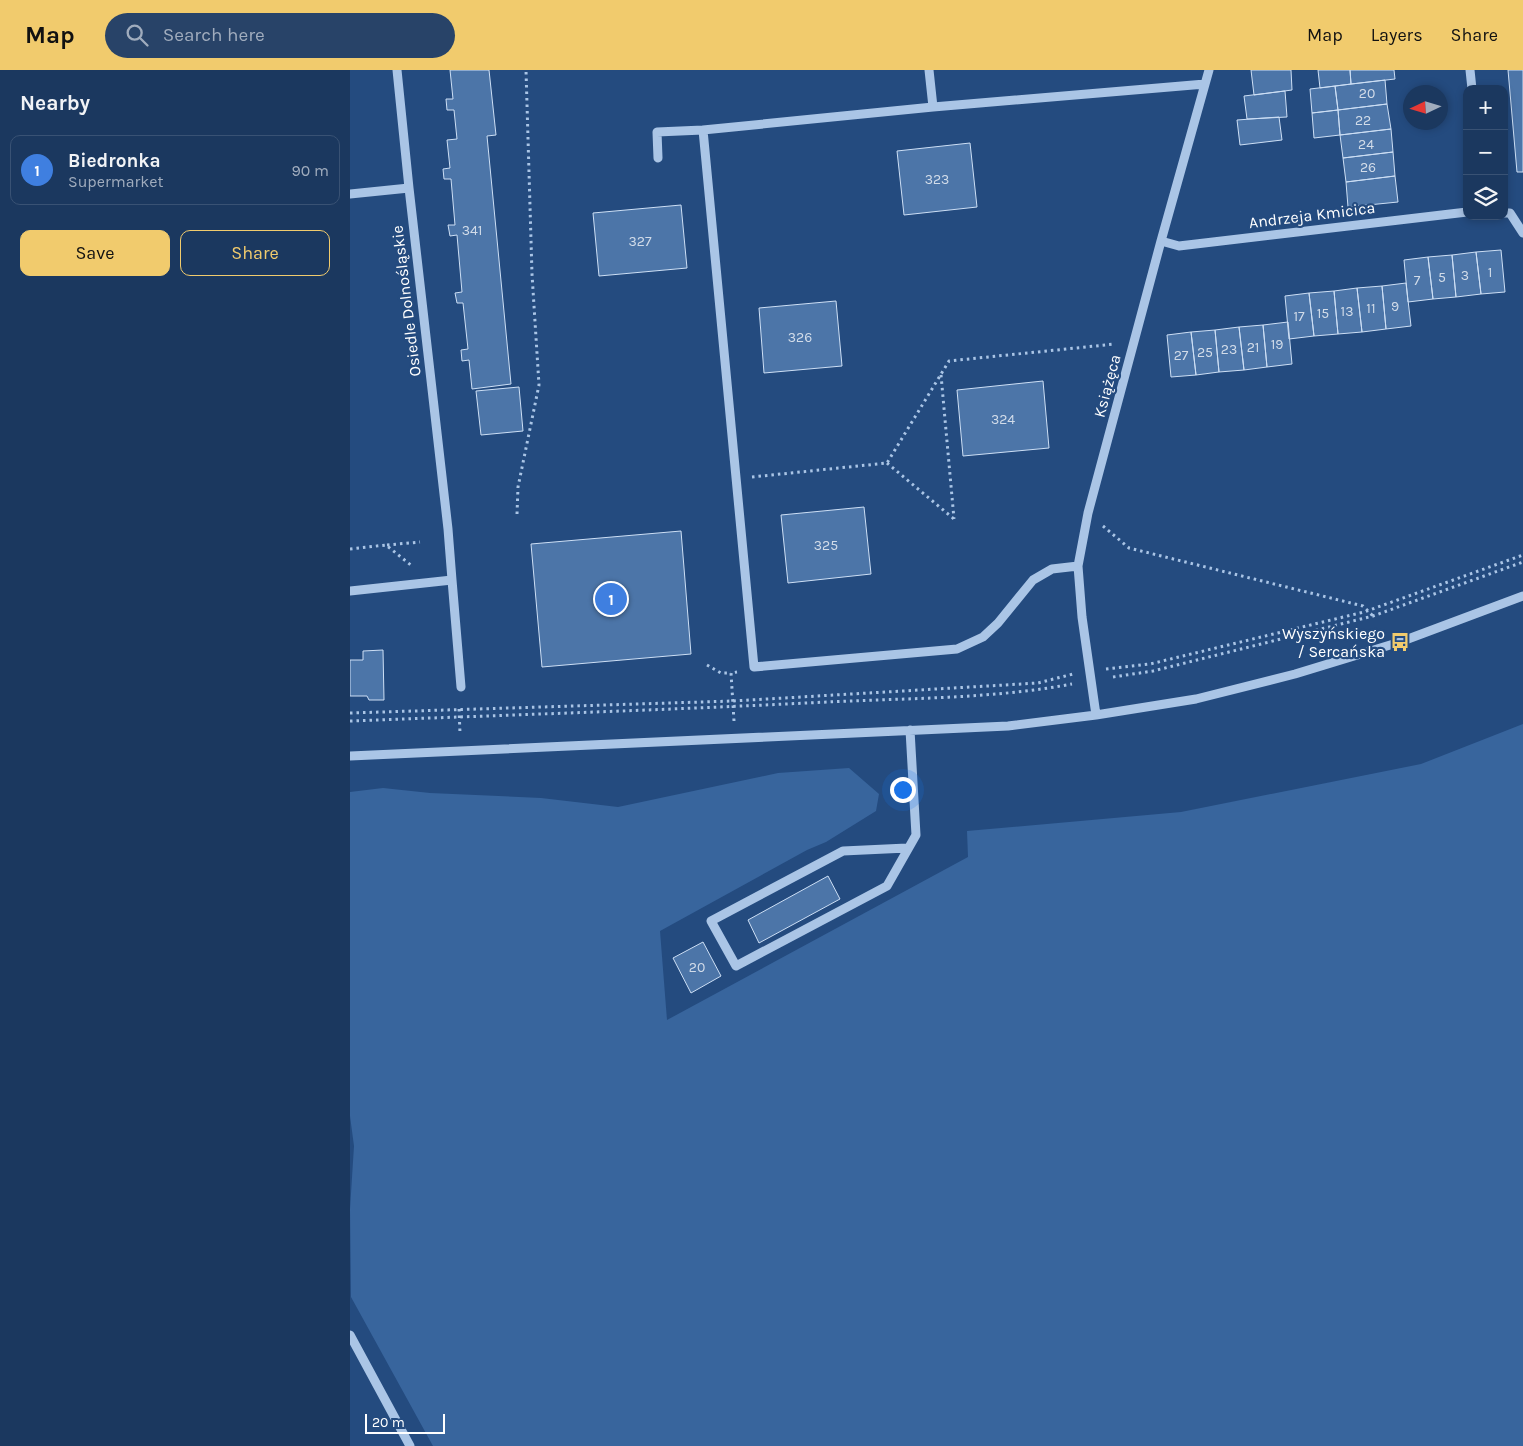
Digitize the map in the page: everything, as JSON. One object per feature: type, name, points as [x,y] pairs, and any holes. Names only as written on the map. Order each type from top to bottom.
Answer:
[{"type":"street","name":"Osiedle Dolnośląskie","points":[[397,70],[448,529],[461,687]]},
{"type":"street","points":[[929,70],[932,107]]},
{"type":"street","name":"Książęca","points":[[1096,715],[1082,617],[1078,566],[1088,513],[1208,70]]},
{"type":"street","points":[[1470,70],[1472,85]]},
{"type":"street","points":[[658,158],[657,132],[703,130],[932,107],[1205,84]]},
{"type":"street","points":[[703,130],[754,667],[957,649],[983,637],[998,623],[1033,580],[1052,569],[1078,566]]},
{"type":"street","points":[[350,194],[409,188]]},
{"type":"street","name":"Andrzeja Kmicica","points":[[1161,241],[1179,246],[1463,212]]},
{"type":"street","points":[[1508,213],[1510,213],[1523,233]]},
{"type":"street","points":[[350,591],[452,580]]},
{"type":"street","points":[[350,756],[1008,726],[1096,715],[1196,699],[1295,674],[1400,642],[1523,596]]},
{"type":"street","points":[[907,848],[843,851],[711,921],[736,966],[887,886],[916,835],[910,730]]},
{"type":"street","points":[[350,1334],[410,1446]]},
{"type":"path","points":[[516,514],[518,488],[538,385],[531,264],[526,70]]},
{"type":"path","points":[[887,463],[949,361],[1134,342]]},
{"type":"path","points":[[737,478],[887,463],[954,519],[941,374]]},
{"type":"path","points":[[1088,513],[1129,548],[1363,606],[1373,616]]},
{"type":"path","points":[[350,549],[420,542]]},
{"type":"path","points":[[386,545],[433,582]]},
{"type":"path","points":[[1106,669],[1150,664],[1368,611],[1523,555]]},
{"type":"path","points":[[1113,677],[1152,671],[1373,616],[1523,562]]},
{"type":"path","points":[[707,665],[721,673],[747,671],[754,667]]},
{"type":"path","points":[[731,673],[734,724]]},
{"type":"path","points":[[350,713],[733,701],[1038,683],[1076,673]]},
{"type":"path","points":[[350,721],[733,707],[986,694],[1044,689],[1072,684]]},
{"type":"path","points":[[460,736],[459,709],[461,687]]},
{"type":"shaded area","points":[[1523,724],[1523,1446],[433,1446],[351,1297],[350,1209],[354,1146],[350,1116],[350,792],[383,788],[430,793],[541,798],[618,807],[778,773],[849,768],[879,794],[876,811],[826,842],[807,850],[660,931],[667,1020],[968,857],[967,831],[1181,812],[1421,764]]},
{"type":"building","points":[[450,70],[489,70],[496,135],[487,136],[511,384],[472,389],[469,360],[462,361],[461,350],[468,349],[463,303],[457,303],[455,293],[462,292],[457,235],[450,236],[448,225],[455,225],[451,179],[444,179],[443,169],[450,168],[447,140],[457,139],[454,110],[447,110],[446,99],[453,99]]},
{"type":"building","points":[[1251,70],[1291,70],[1292,90],[1254,95]]},
{"type":"building","points":[[1318,70],[1350,70],[1351,84],[1320,88]]},
{"type":"building","points":[[1350,70],[1394,70],[1395,79],[1351,84]]},
{"type":"building","points":[[1508,70],[1523,70],[1523,172],[1517,172]]},
{"type":"building","points":[[1385,80],[1387,104],[1338,110],[1335,86]]},
{"type":"building","points":[[1335,86],[1338,110],[1312,113],[1310,89]]},
{"type":"building","points":[[1285,91],[1287,117],[1247,119],[1244,96]]},
{"type":"building","points":[[1387,104],[1391,129],[1340,135],[1338,110]]},
{"type":"building","points":[[1338,110],[1340,135],[1314,138],[1312,113]]},
{"type":"building","points":[[1279,117],[1282,140],[1240,145],[1237,120]]},
{"type":"building","points":[[1391,129],[1393,152],[1343,158],[1340,135]]},
{"type":"building","points":[[970,143],[977,207],[904,215],[897,151]]},
{"type":"building","points":[[1393,152],[1395,176],[1346,182],[1343,158]]},
{"type":"building","points":[[1395,176],[1398,202],[1348,207],[1346,182]]},
{"type":"building","points":[[681,205],[687,268],[599,276],[593,213]]},
{"type":"building","points":[[1501,250],[1505,292],[1481,294],[1476,252]]},
{"type":"building","points":[[1476,252],[1481,294],[1456,297],[1452,255]]},
{"type":"building","points":[[1452,255],[1456,297],[1433,299],[1428,257]]},
{"type":"building","points":[[1428,257],[1433,299],[1408,302],[1404,260]]},
{"type":"building","points":[[1406,283],[1411,326],[1386,329],[1382,286]]},
{"type":"building","points":[[1382,286],[1386,329],[1362,332],[1357,288]]},
{"type":"building","points":[[1357,288],[1362,332],[1338,334],[1334,291]]},
{"type":"building","points":[[1334,291],[1338,334],[1314,336],[1309,293]]},
{"type":"building","points":[[1309,293],[1314,336],[1289,339],[1285,296]]},
{"type":"building","points":[[836,301],[842,366],[764,373],[759,308]]},
{"type":"building","points":[[1288,322],[1292,364],[1267,367],[1263,325]]},
{"type":"building","points":[[1263,325],[1267,367],[1244,370],[1239,327]]},
{"type":"building","points":[[1239,327],[1244,370],[1219,372],[1215,330]]},
{"type":"building","points":[[1215,330],[1219,372],[1196,375],[1191,332]]},
{"type":"building","points":[[1191,332],[1196,375],[1171,377],[1167,335]]},
{"type":"building","points":[[1043,381],[1049,448],[963,456],[957,390]]},
{"type":"building","points":[[519,387],[523,431],[481,435],[476,391]]},
{"type":"building","points":[[864,507],[871,574],[788,583],[781,515]]},
{"type":"building","points":[[681,531],[691,654],[542,667],[531,544]]},
{"type":"building","points":[[383,650],[384,700],[369,700],[367,696],[350,696],[350,660],[363,660],[363,651]]},
{"type":"building","points":[[828,876],[840,899],[759,943],[748,920]]},
{"type":"building","points":[[703,942],[721,976],[691,993],[673,958]]},
{"type":"place","name":"Biedronka","points":[[611,599]]},
{"type":"place","name":"Wyszyńskiego / Sercańska","points":[[1400,642]]}]
